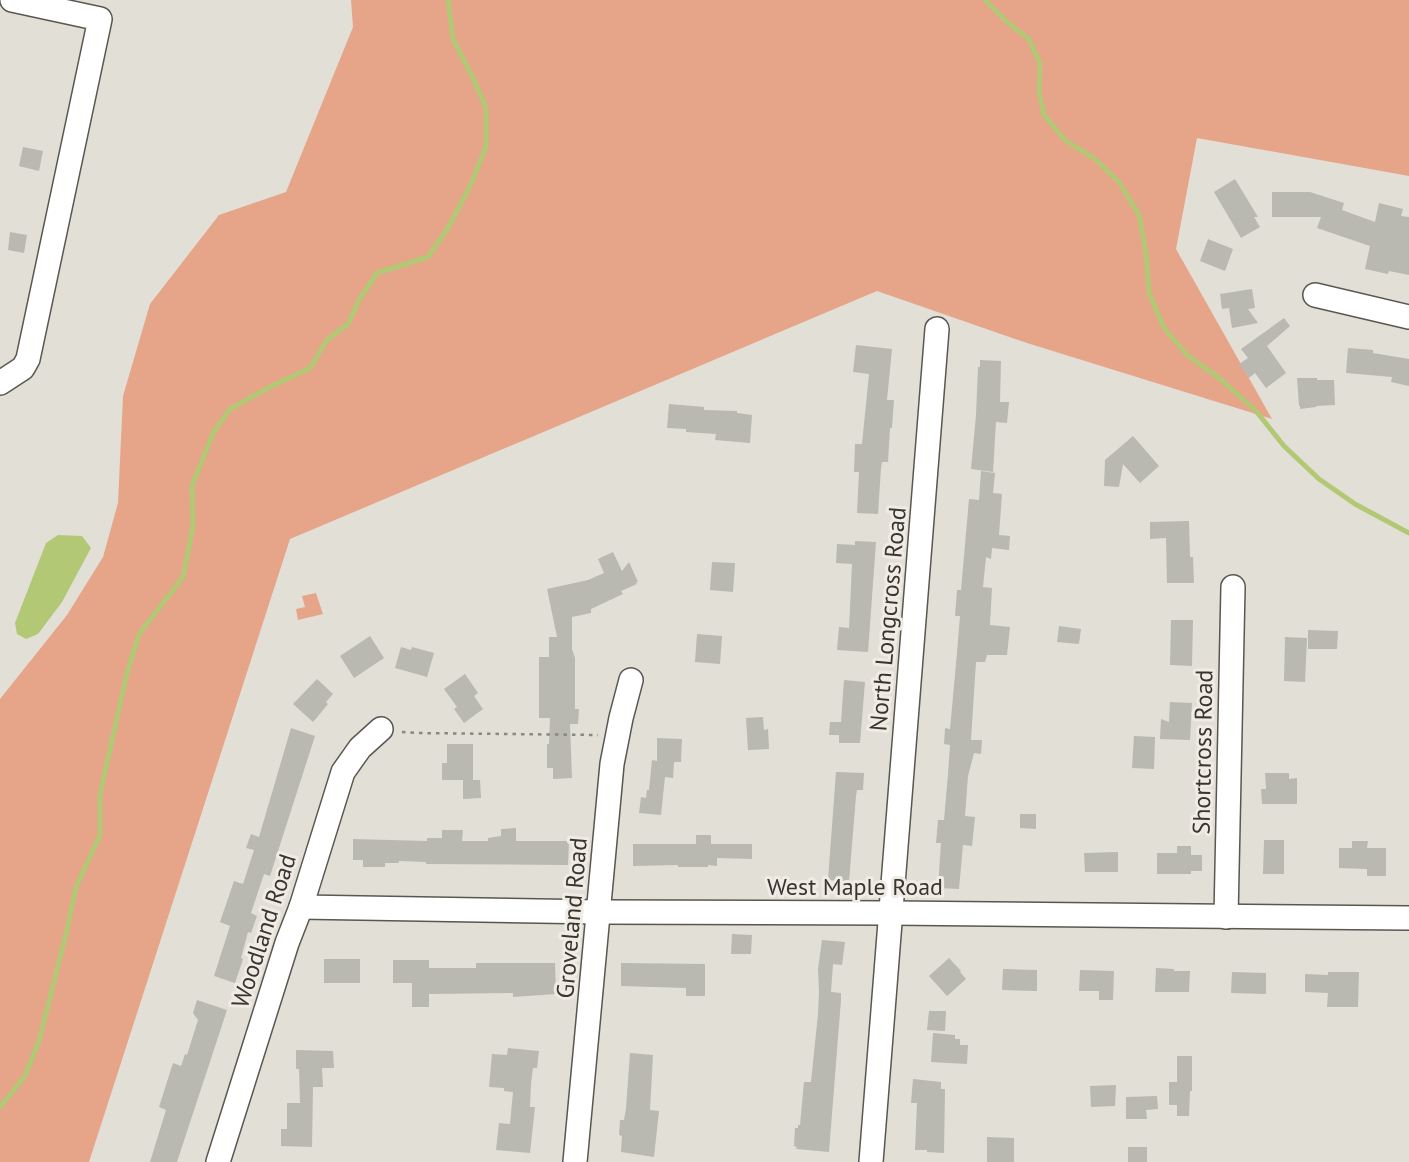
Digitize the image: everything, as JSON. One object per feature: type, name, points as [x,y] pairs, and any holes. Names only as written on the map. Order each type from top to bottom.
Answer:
[{"type":"street","points":[[0,383],[23,368],[28,359],[100,19],[12,0]]},
{"type":"street","points":[[1315,295],[1409,317]]},
{"type":"street","name":"North Longcross Road","points":[[871,1162],[937,330]]},
{"type":"street","name":"Shortcross Road","points":[[1226,918],[1233,587]]},
{"type":"street","name":"Groveland Road","points":[[575,1162],[612,764],[631,680]]},
{"type":"street","name":"Woodland Road","points":[[218,1162],[343,772],[360,748],[381,730]]},
{"type":"street","name":"West Maple Road","points":[[301,906],[599,912],[1409,918]]},
{"type":"path","points":[[381,730],[416,733],[617,734]]},
{"type":"shaded area","points":[[351,0],[1409,0],[1409,176],[1197,138],[1176,249],[1272,419],[1027,343],[877,291],[290,539],[89,1162],[0,1162],[0,699],[67,615],[103,557],[118,503],[123,396],[150,304],[219,215],[286,192],[353,27]]},
{"type":"shaded area","points":[[58,535],[82,536],[91,548],[62,602],[38,634],[26,639],[17,634],[15,623],[46,543]]},
{"type":"shaded area","points":[[316,593],[323,614],[298,620],[296,609],[305,607],[302,596]]},
{"type":"building","points":[[23,147],[43,151],[39,171],[19,166]]},
{"type":"building","points":[[1235,179],[1258,217],[1254,217],[1260,227],[1241,238],[1214,192]]},
{"type":"building","points":[[1272,192],[1310,192],[1344,203],[1342,210],[1375,222],[1379,203],[1403,209],[1401,216],[1409,217],[1409,275],[1365,269],[1370,246],[1317,228],[1321,217],[1272,217]]},
{"type":"building","points":[[10,232],[27,235],[24,253],[8,250]]},
{"type":"building","points":[[1208,239],[1233,249],[1225,271],[1200,261]]},
{"type":"building","points":[[1252,289],[1255,308],[1248,309],[1258,323],[1232,328],[1229,308],[1222,309],[1220,294]]},
{"type":"building","points":[[1284,318],[1290,326],[1267,346],[1286,373],[1266,388],[1255,373],[1249,378],[1239,364],[1248,358],[1241,349]]},
{"type":"building","points":[[856,345],[892,349],[887,400],[894,400],[892,428],[888,462],[882,462],[881,468],[878,514],[857,513],[859,472],[854,472],[855,444],[862,444],[869,374],[853,372]]},
{"type":"building","points":[[1348,348],[1373,350],[1373,353],[1409,359],[1409,386],[1391,382],[1392,377],[1346,373]]},
{"type":"building","points":[[980,360],[1001,361],[1000,402],[1009,402],[1007,423],[996,422],[993,472],[971,469]]},
{"type":"building","points":[[1297,378],[1334,380],[1335,405],[1300,409]]},
{"type":"building","points":[[669,404],[752,415],[750,443],[715,440],[716,434],[667,428]]},
{"type":"building","points":[[1133,436],[1159,466],[1140,483],[1123,464],[1119,487],[1104,486],[1105,460]]},
{"type":"building","points":[[981,471],[995,473],[993,493],[1002,494],[999,535],[1010,536],[1009,550],[992,548],[991,559],[986,557],[983,587],[992,588],[990,625],[1010,627],[1007,655],[987,655],[985,662],[976,662],[971,740],[982,740],[981,754],[974,753],[968,776],[965,816],[975,817],[972,846],[963,845],[959,889],[938,888],[941,843],[936,843],[938,820],[944,820],[948,774],[950,745],[944,744],[945,728],[950,729],[957,653],[960,616],[955,616],[957,590],[961,590],[969,499],[979,500]]},
{"type":"building","points":[[1189,521],[1194,583],[1167,583],[1166,538],[1150,539],[1150,522]]},
{"type":"building","points":[[855,541],[876,542],[868,652],[837,650],[839,627],[849,628],[852,564],[836,563],[837,544],[855,545]]},
{"type":"building","points":[[613,552],[622,571],[629,562],[638,582],[621,591],[623,594],[591,609],[591,613],[572,617],[575,709],[579,709],[578,724],[570,724],[572,778],[553,779],[553,768],[547,768],[550,718],[539,718],[539,657],[549,657],[549,637],[557,637],[547,589],[588,580],[604,573],[598,559]]},
{"type":"building","points":[[712,562],[735,563],[733,592],[710,590]]},
{"type":"building","points":[[1171,620],[1193,620],[1192,666],[1170,665]]},
{"type":"building","points":[[1059,626],[1081,629],[1079,644],[1057,642]]},
{"type":"building","points":[[1308,630],[1338,631],[1337,649],[1308,649]]},
{"type":"building","points":[[697,634],[722,636],[720,664],[695,662]]},
{"type":"building","points":[[370,636],[384,658],[354,678],[340,656]]},
{"type":"building","points":[[1285,637],[1307,638],[1305,682],[1284,681]]},
{"type":"building","points":[[401,647],[434,653],[427,677],[395,668]]},
{"type":"building","points":[[465,674],[478,693],[474,696],[483,709],[464,723],[444,689]]},
{"type":"building","points":[[317,679],[333,694],[313,722],[293,704]]},
{"type":"building","points":[[844,680],[865,682],[860,743],[839,743],[839,735],[829,735],[830,722],[841,722]]},
{"type":"building","points":[[1170,702],[1192,703],[1190,740],[1160,739],[1161,719],[1169,722]]},
{"type":"building","points":[[763,717],[764,730],[768,729],[769,749],[748,750],[746,718]]},
{"type":"building","points":[[291,728],[315,736],[270,876],[264,874],[251,913],[257,916],[251,933],[248,932],[235,983],[214,976],[230,926],[220,922],[234,881],[243,884],[254,850],[246,848],[251,834],[259,837]]},
{"type":"building","points":[[1134,736],[1155,737],[1154,769],[1132,768]]},
{"type":"building","points":[[657,738],[682,739],[681,762],[674,762],[673,778],[665,777],[661,815],[639,813],[641,797],[646,798],[649,790],[652,760],[657,761]]},
{"type":"building","points":[[447,744],[473,744],[473,780],[480,780],[481,798],[463,799],[463,780],[442,780],[442,763],[447,763]]},
{"type":"building","points":[[836,772],[864,773],[863,790],[857,790],[856,796],[849,882],[828,880]]},
{"type":"building","points":[[1265,773],[1289,773],[1289,779],[1297,778],[1297,804],[1262,804],[1261,789],[1266,789]]},
{"type":"building","points":[[1020,814],[1036,814],[1036,829],[1020,828]]},
{"type":"building","points":[[516,828],[516,841],[569,841],[568,865],[426,864],[399,861],[385,863],[385,867],[363,867],[363,860],[353,860],[353,839],[427,841],[427,838],[442,838],[442,830],[463,830],[462,841],[488,841],[488,838],[501,836],[501,829]]},
{"type":"building","points":[[696,835],[711,835],[711,844],[752,844],[752,859],[717,858],[717,866],[708,867],[633,866],[633,844],[696,844]]},
{"type":"building","points":[[1264,840],[1284,840],[1284,874],[1263,874]]},
{"type":"building","points":[[1352,841],[1368,841],[1367,848],[1386,848],[1386,876],[1367,876],[1367,869],[1339,868],[1339,848],[1352,848]]},
{"type":"building","points":[[1177,846],[1191,846],[1191,855],[1202,855],[1202,871],[1191,871],[1191,874],[1157,874],[1157,853],[1177,853]]},
{"type":"building","points":[[1118,852],[1118,872],[1085,872],[1084,853]]},
{"type":"building","points":[[732,934],[752,935],[751,954],[731,954]]},
{"type":"building","points":[[822,940],[845,942],[842,965],[833,964],[831,992],[841,993],[841,1000],[829,1152],[796,1149],[794,1146],[795,1128],[800,1125],[804,1082],[811,1082]]},
{"type":"building","points":[[949,958],[966,979],[947,996],[929,976]]},
{"type":"building","points":[[324,959],[360,959],[360,983],[324,983]]},
{"type":"building","points":[[393,960],[429,960],[429,968],[476,968],[476,963],[555,963],[556,994],[513,997],[513,993],[429,994],[429,1007],[412,1007],[412,983],[393,983]]},
{"type":"building","points":[[621,963],[705,964],[705,996],[686,996],[686,988],[621,986]]},
{"type":"building","points":[[1156,968],[1190,971],[1189,992],[1155,992]]},
{"type":"building","points":[[1003,969],[1037,970],[1037,991],[1002,990]]},
{"type":"building","points":[[1080,970],[1114,971],[1113,1000],[1099,1000],[1099,991],[1079,991]]},
{"type":"building","points":[[1232,972],[1266,973],[1266,994],[1231,993]]},
{"type":"building","points":[[1328,972],[1359,972],[1358,1007],[1327,1007],[1328,993],[1305,992],[1305,974],[1328,975]]},
{"type":"building","points":[[197,1000],[227,1010],[177,1162],[150,1162],[166,1110],[159,1107],[173,1063],[181,1066],[185,1054],[187,1055],[198,1020],[193,1013]]},
{"type":"building","points":[[929,1011],[946,1011],[945,1031],[927,1030]]},
{"type":"building","points":[[933,1033],[955,1035],[955,1039],[960,1039],[960,1045],[968,1045],[967,1064],[931,1062]]},
{"type":"building","points":[[508,1048],[539,1051],[531,1084],[530,1107],[535,1107],[530,1153],[496,1150],[499,1123],[510,1124],[513,1092],[489,1087],[492,1054],[507,1055]]},
{"type":"building","points":[[296,1050],[333,1051],[334,1068],[322,1068],[323,1087],[313,1087],[312,1147],[281,1146],[281,1129],[287,1129],[287,1103],[300,1103]]},
{"type":"building","points":[[630,1053],[653,1055],[650,1110],[659,1111],[654,1157],[621,1152],[620,1120],[624,1120],[626,1108]]},
{"type":"building","points":[[1177,1056],[1192,1056],[1189,1116],[1177,1116],[1177,1105],[1169,1105],[1169,1082],[1177,1082]]},
{"type":"building","points":[[913,1079],[941,1082],[941,1089],[945,1089],[944,1153],[915,1150],[917,1103],[911,1103]]},
{"type":"building","points":[[1116,1085],[1115,1106],[1091,1107],[1090,1086]]},
{"type":"building","points":[[1157,1096],[1158,1109],[1146,1110],[1147,1119],[1126,1119],[1126,1097]]},
{"type":"building","points":[[987,1137],[1014,1138],[1014,1162],[987,1162]]},
{"type":"building","points":[[1128,1147],[1147,1147],[1147,1162],[1128,1162]]},
{"type":"waterway","points":[[0,1107],[25,1076],[39,1041],[76,887],[100,835],[100,794],[127,673],[139,634],[183,577],[193,526],[192,486],[213,433],[230,409],[310,368],[327,340],[348,324],[359,300],[377,273],[428,257],[448,228],[486,147],[486,108],[453,39],[448,0]]},
{"type":"waterway","points":[[985,0],[1029,39],[1040,64],[1039,91],[1044,115],[1065,140],[1095,159],[1119,182],[1139,215],[1146,253],[1149,293],[1164,328],[1187,355],[1219,378],[1256,411],[1284,446],[1319,479],[1355,504],[1409,533]]}]
